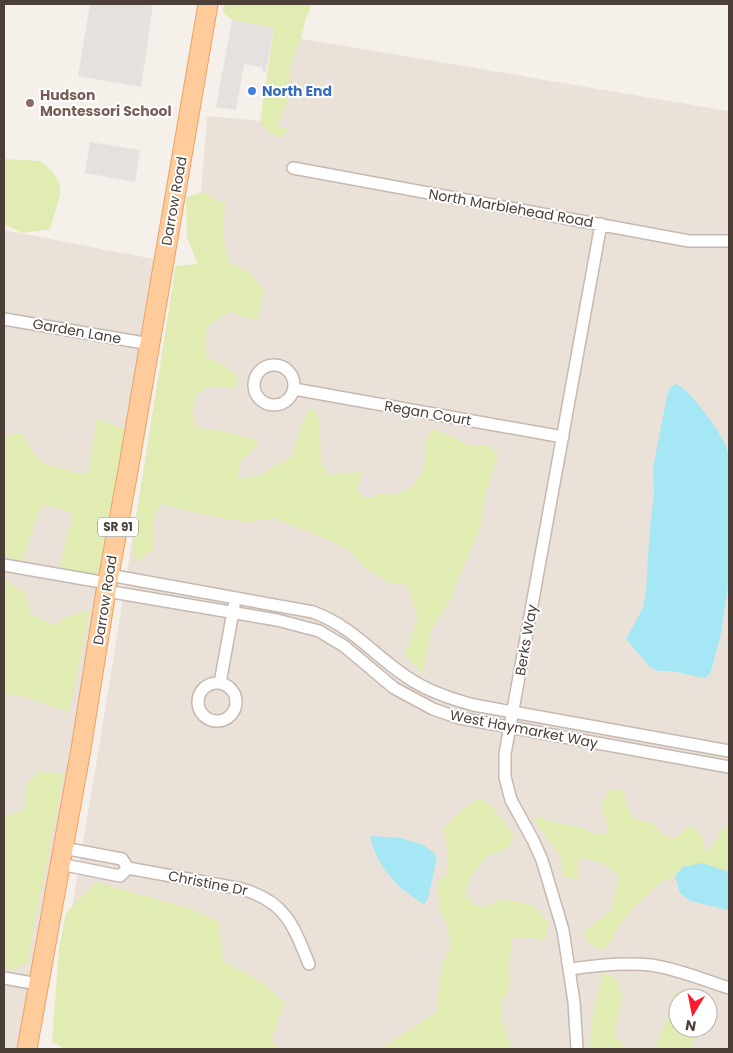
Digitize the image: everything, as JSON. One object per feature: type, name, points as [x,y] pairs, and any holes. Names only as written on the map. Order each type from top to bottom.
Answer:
[{"type":"main road","name":"Darrow Road","points":[[27,1049],[81,749],[107,583],[208,4]]},
{"type":"street","name":"North Marblehead Road","points":[[293,168],[689,241],[729,241]]},
{"type":"street","name":"Berks Way","points":[[577,1049],[570,969],[561,922],[542,860],[533,840],[515,810],[505,777],[510,728],[601,224]]},
{"type":"street","name":"Garden Lane","points":[[4,319],[150,344]]},
{"type":"street","name":"Regan Court","points":[[294,389],[563,437]]},
{"type":"street","points":[[4,565],[107,583]]},
{"type":"street","name":"West Haymarket Way","points":[[107,583],[235,597],[301,609],[325,617],[349,630],[399,672],[421,686],[454,700],[729,751]]},
{"type":"street","name":"West Haymarket Way","points":[[107,583],[299,625],[318,631],[344,646],[394,688],[422,704],[460,718],[729,767]]},
{"type":"street","points":[[220,683],[235,597]]},
{"type":"street","name":"Christine Dr","points":[[62,856],[120,876],[128,868]]},
{"type":"street","name":"Christine Dr","points":[[62,856],[122,859],[128,868],[242,888],[258,893],[284,913],[294,927],[309,964]]},
{"type":"street","points":[[570,969],[608,964],[652,965],[729,988]]},
{"type":"street","points":[[4,978],[38,984]]},
{"type":"shaded area","points":[[90,4],[140,4],[153,6],[141,87],[78,76]]},
{"type":"shaded area","points":[[232,20],[274,28],[266,72],[262,71],[262,67],[244,64],[236,110],[216,107]]},
{"type":"shaded area","points":[[290,37],[729,111],[729,1049],[179,1049],[63,960],[176,266],[212,273],[201,193],[207,116],[260,121],[277,127]]},
{"type":"shaded area","points":[[90,142],[140,150],[135,182],[85,173]]},
{"type":"shaded area","points":[[4,230],[164,261],[27,1049],[4,1049]]},
{"type":"green space","points":[[224,4],[312,4],[305,21],[300,43],[291,63],[286,105],[277,127],[289,129],[280,138],[267,131],[260,121],[274,28],[232,20],[223,12]]},
{"type":"green space","points":[[4,159],[40,161],[53,172],[60,184],[60,195],[50,229],[22,233],[4,224]]},
{"type":"green space","points":[[204,192],[218,201],[225,202],[223,234],[228,262],[249,272],[264,290],[257,319],[247,318],[231,311],[207,326],[205,353],[209,359],[222,363],[238,377],[236,387],[209,386],[196,395],[192,415],[197,428],[219,430],[260,441],[241,461],[238,479],[260,475],[292,456],[305,415],[313,408],[319,420],[321,462],[329,475],[361,472],[360,482],[356,488],[363,497],[373,498],[378,493],[391,495],[409,490],[424,470],[426,442],[432,429],[467,445],[487,445],[498,454],[485,497],[482,523],[449,601],[431,630],[423,673],[405,655],[418,618],[407,584],[389,583],[366,568],[348,550],[329,540],[274,518],[247,522],[210,516],[161,504],[154,516],[153,550],[135,563],[133,538],[176,266],[198,264],[187,238],[186,197]]},
{"type":"green space","points":[[97,418],[135,434],[107,583],[59,568],[73,513],[43,504],[22,562],[4,555],[4,436],[23,433],[32,451],[44,464],[88,475]]},
{"type":"green space","points":[[4,579],[24,592],[31,614],[54,626],[65,617],[90,610],[69,712],[22,696],[4,694]]},
{"type":"green space","points":[[39,772],[64,773],[27,963],[9,971],[4,968],[4,812],[6,816],[24,810],[28,782]]},
{"type":"green space","points":[[623,789],[628,808],[634,819],[652,823],[666,836],[676,838],[692,825],[703,837],[703,849],[709,852],[722,830],[729,826],[729,872],[702,863],[683,867],[675,876],[661,882],[634,908],[620,924],[609,944],[602,951],[588,943],[583,932],[611,910],[619,876],[596,861],[578,860],[577,880],[563,876],[562,859],[534,821],[537,817],[580,827],[592,833],[608,833],[602,803],[609,790]]},
{"type":"green space","points":[[480,797],[494,809],[514,835],[509,847],[488,856],[479,866],[468,882],[465,893],[474,905],[485,907],[501,899],[534,906],[549,923],[545,940],[512,937],[509,970],[510,987],[502,1001],[502,1020],[512,1049],[380,1049],[436,1013],[442,967],[451,945],[447,925],[440,911],[437,883],[447,872],[447,849],[443,830],[456,815]]},
{"type":"green space","points":[[96,882],[188,908],[219,921],[223,961],[265,984],[285,1003],[271,1039],[279,1049],[65,1049],[52,1042],[59,948],[66,913]]},
{"type":"green space","points":[[604,973],[615,977],[622,996],[615,1035],[626,1049],[589,1049],[592,1020]]},
{"type":"green space","points":[[668,1015],[668,1038],[693,1038],[693,1049],[654,1049]]},
{"type":"water","points":[[675,384],[695,400],[710,420],[726,446],[729,463],[729,579],[721,633],[710,674],[705,678],[671,671],[658,671],[650,667],[626,639],[643,608],[654,495],[653,468],[667,396],[669,389]]},
{"type":"water","points":[[370,836],[401,838],[424,845],[437,856],[428,899],[424,904],[405,891],[390,876],[373,847]]},
{"type":"water","points":[[702,863],[729,872],[729,910],[690,901],[680,893],[675,876],[683,867]]},
{"type":"place","name":"North End","points":[[252,91]]},
{"type":"place","name":"Hudson Montessori School","points":[[30,103]]}]
